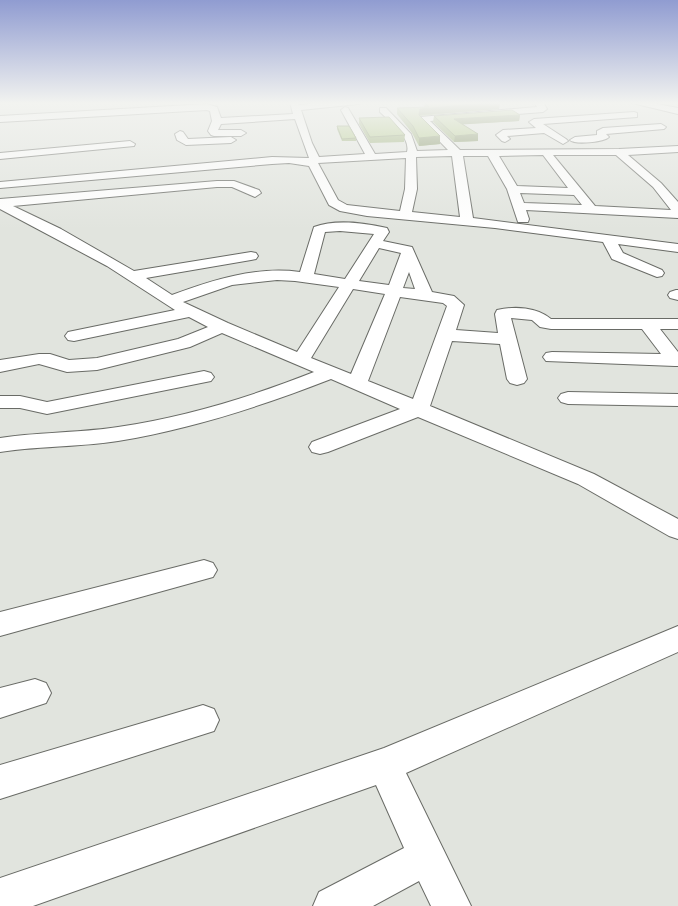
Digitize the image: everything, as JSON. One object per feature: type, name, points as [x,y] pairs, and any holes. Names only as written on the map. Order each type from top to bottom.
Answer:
[{"type":"street","points":[[0,156],[91,144]]},
{"type":"street","points":[[184,152],[228,144]]},
{"type":"street","points":[[308,144],[310,151],[310,161],[333,202],[344,208],[367,212],[467,221],[678,248]]},
{"type":"street","points":[[366,144],[372,157]]},
{"type":"street","points":[[300,360],[379,237],[399,215],[411,189],[410,155],[413,149],[411,144]]},
{"type":"street","points":[[448,144],[457,153],[467,221]]},
{"type":"street","points":[[557,144],[563,152]]},
{"type":"street","points":[[646,144],[673,160]]},
{"type":"street","points":[[0,185],[109,176],[247,159],[310,161],[457,153],[619,152],[678,149]]},
{"type":"street","points":[[619,152],[657,185],[678,210]]},
{"type":"street","points":[[492,153],[513,189],[525,228]]},
{"type":"street","points":[[546,153],[579,192],[591,209]]},
{"type":"street","points":[[109,176],[111,163]]},
{"type":"street","points":[[0,204],[217,184],[234,184],[255,193]]},
{"type":"street","points":[[513,189],[579,192]]},
{"type":"street","points":[[0,204],[56,232],[170,301],[222,327],[330,373],[420,408],[586,479],[678,530]]},
{"type":"street","points":[[519,206],[678,214]]},
{"type":"street","points":[[306,277],[319,230],[322,228],[336,227],[379,237],[407,250],[426,296]]},
{"type":"street","points":[[608,239],[617,256],[657,272]]},
{"type":"street","points":[[357,383],[385,317],[408,253]]},
{"type":"street","points":[[131,276],[251,256]]},
{"type":"street","points":[[170,301],[227,280],[275,274],[306,277],[393,292],[426,296],[448,300],[456,305],[420,408],[320,447]]},
{"type":"street","points":[[74,336],[191,312]]},
{"type":"street","points":[[518,378],[503,318],[504,314],[537,314],[546,323],[550,324],[678,324]]},
{"type":"street","points":[[647,324],[677,360]]},
{"type":"street","points":[[0,366],[39,359],[50,360],[67,366],[97,364],[184,343],[222,327]]},
{"type":"street","points":[[446,335],[508,339]]},
{"type":"street","points":[[552,357],[677,360]]},
{"type":"street","points":[[0,445],[51,438],[116,434],[158,426],[263,398],[330,373]]},
{"type":"street","points":[[0,402],[15,400],[27,402],[37,407],[47,408],[204,377]]},
{"type":"street","points":[[568,398],[678,400]]},
{"type":"street","points":[[0,624],[204,570]]},
{"type":"street","points":[[0,898],[384,765],[678,639]]},
{"type":"street","points":[[0,703],[34,693]]},
{"type":"street","points":[[0,782],[203,720]]},
{"type":"street","points":[[384,765],[451,906]]},
{"type":"street","points":[[333,906],[427,857]]}]
